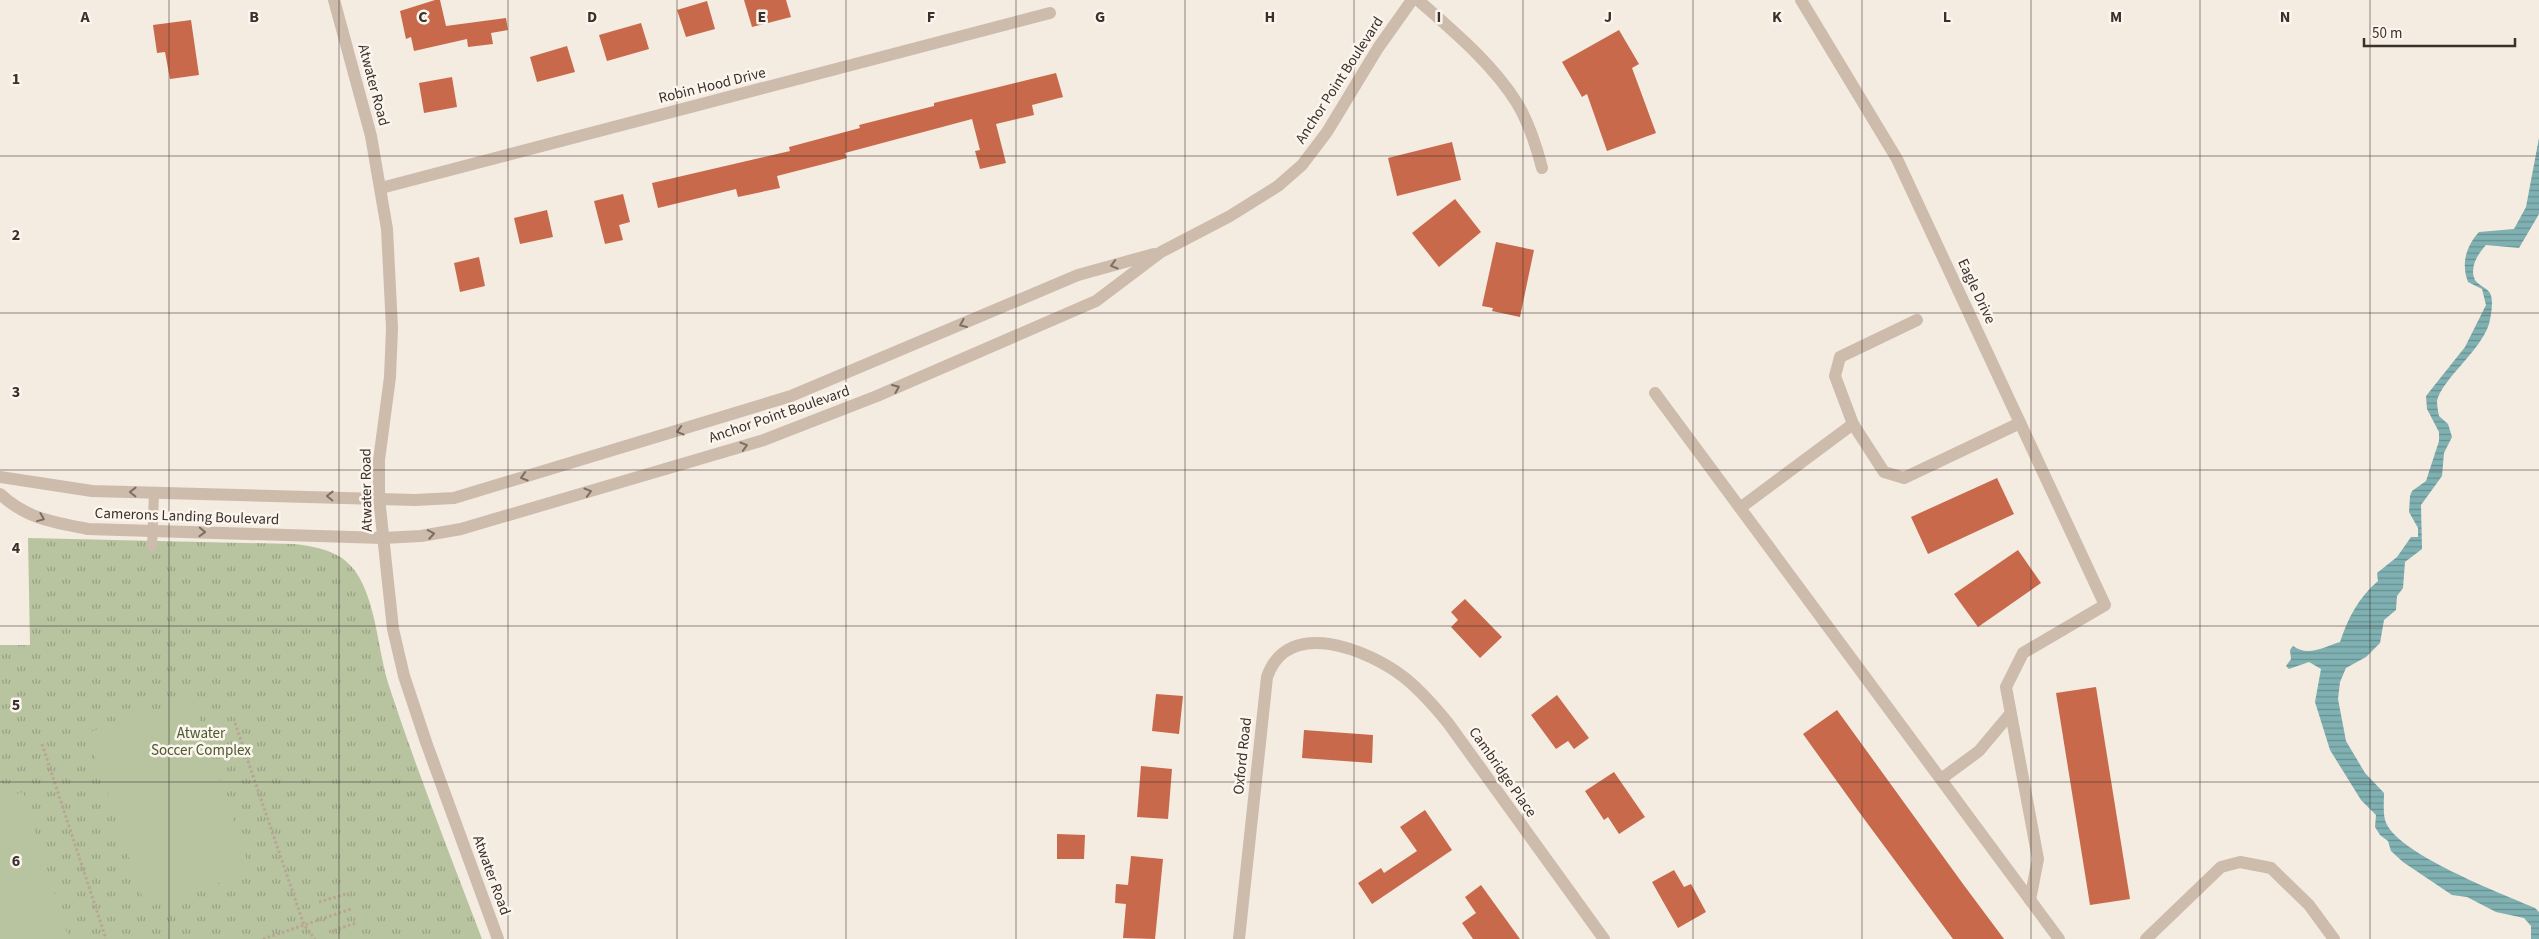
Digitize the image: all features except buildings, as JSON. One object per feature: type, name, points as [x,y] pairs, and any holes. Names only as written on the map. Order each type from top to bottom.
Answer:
[{"type":"street","name":"Atwater Road","points":[[334,0],[371,136],[387,229],[392,328],[390,377],[379,460],[379,498],[393,629],[404,676],[426,742],[498,939]]},
{"type":"street","name":"Anchor Point Boulevard","points":[[383,538],[421,536],[462,529],[764,440],[978,353],[1096,301],[1161,252],[1230,216],[1278,186],[1302,165],[1327,132],[1378,48],[1412,0]]},
{"type":"street","points":[[1418,0],[1478,54],[1517,102],[1532,133],[1542,168]]},
{"type":"street","name":"Eagle Drive","points":[[1801,0],[1897,158],[2106,605],[2023,653],[2006,686],[2010,714]]},
{"type":"street","name":"Robin Hood Drive","points":[[381,188],[1050,13]]},
{"type":"street","name":"Anchor Point Boulevard","points":[[379,498],[415,500],[454,498],[745,412],[838,378],[1078,275],[1161,252]]},
{"type":"street","points":[[1917,320],[1840,357],[1835,376],[1853,424],[1884,472],[1904,478],[2020,422]]},
{"type":"street","points":[[1655,393],[2060,939]]},
{"type":"street","points":[[1740,508],[1853,424]]},
{"type":"street","name":"Camerons Landing Boulevard","points":[[0,478],[92,491],[379,498]]},
{"type":"street","name":"Camerons Landing Boulevard","points":[[0,494],[15,508],[50,522],[88,529],[383,538]]},
{"type":"street","name":"Oxford Road","points":[[1239,939],[1267,677],[1270,666],[1283,652],[1298,645],[1323,642],[1351,649]]},
{"type":"street","name":"Cambridge Place","points":[[1351,649],[1384,664],[1405,678],[1448,723],[1604,939]]},
{"type":"street","points":[[1942,780],[1979,751],[2010,714]]},
{"type":"street","points":[[2010,714],[2038,859],[2030,900]]},
{"type":"street","points":[[2146,939],[2221,867],[2240,862],[2271,868],[2309,905],[2334,939]]},
{"type":"lane","points":[[152,547],[154,492]]},
{"type":"path","points":[[235,723],[304,925],[315,939]]},
{"type":"path","points":[[42,744],[106,939]]},
{"type":"path","points":[[319,902],[346,894]]},
{"type":"path","points":[[263,939],[351,909]]},
{"type":"path","points":[[329,932],[356,923]]},
{"type":"green space","name":"Atwater Soccer Complex","points":[[28,538],[294,544],[331,552],[347,562],[359,577],[365,589],[374,616],[389,686],[422,781],[482,939],[0,939],[0,645],[30,645]]},
{"type":"green space","points":[[192,698],[251,872],[146,908],[87,733]]},
{"type":"green space","points":[[23,792],[69,939],[0,939],[0,799]]},
{"type":"water","points":[[2539,138],[2539,214],[2519,248],[2486,245],[2477,257],[2474,266],[2473,275],[2475,280],[2490,293],[2492,304],[2491,316],[2478,345],[2446,384],[2437,401],[2439,416],[2448,424],[2452,437],[2444,453],[2442,476],[2421,505],[2422,549],[2405,562],[2403,588],[2397,596],[2396,610],[2384,620],[2380,643],[2366,657],[2346,668],[2340,682],[2338,699],[2346,741],[2365,773],[2384,793],[2385,820],[2393,833],[2428,859],[2476,883],[2535,908],[2539,912],[2539,939],[2531,939],[2531,926],[2524,918],[2496,912],[2467,897],[2452,895],[2403,862],[2391,851],[2388,841],[2380,835],[2375,827],[2376,815],[2361,800],[2330,750],[2315,702],[2321,669],[2309,662],[2289,669],[2286,666],[2291,659],[2290,650],[2293,646],[2304,651],[2310,651],[2340,642],[2355,608],[2378,581],[2377,573],[2397,557],[2411,537],[2418,537],[2418,528],[2409,512],[2410,496],[2412,491],[2426,481],[2439,441],[2439,432],[2427,409],[2426,396],[2465,347],[2486,305],[2482,289],[2468,282],[2465,269],[2466,255],[2471,243],[2479,232],[2514,229],[2526,207]]}]
